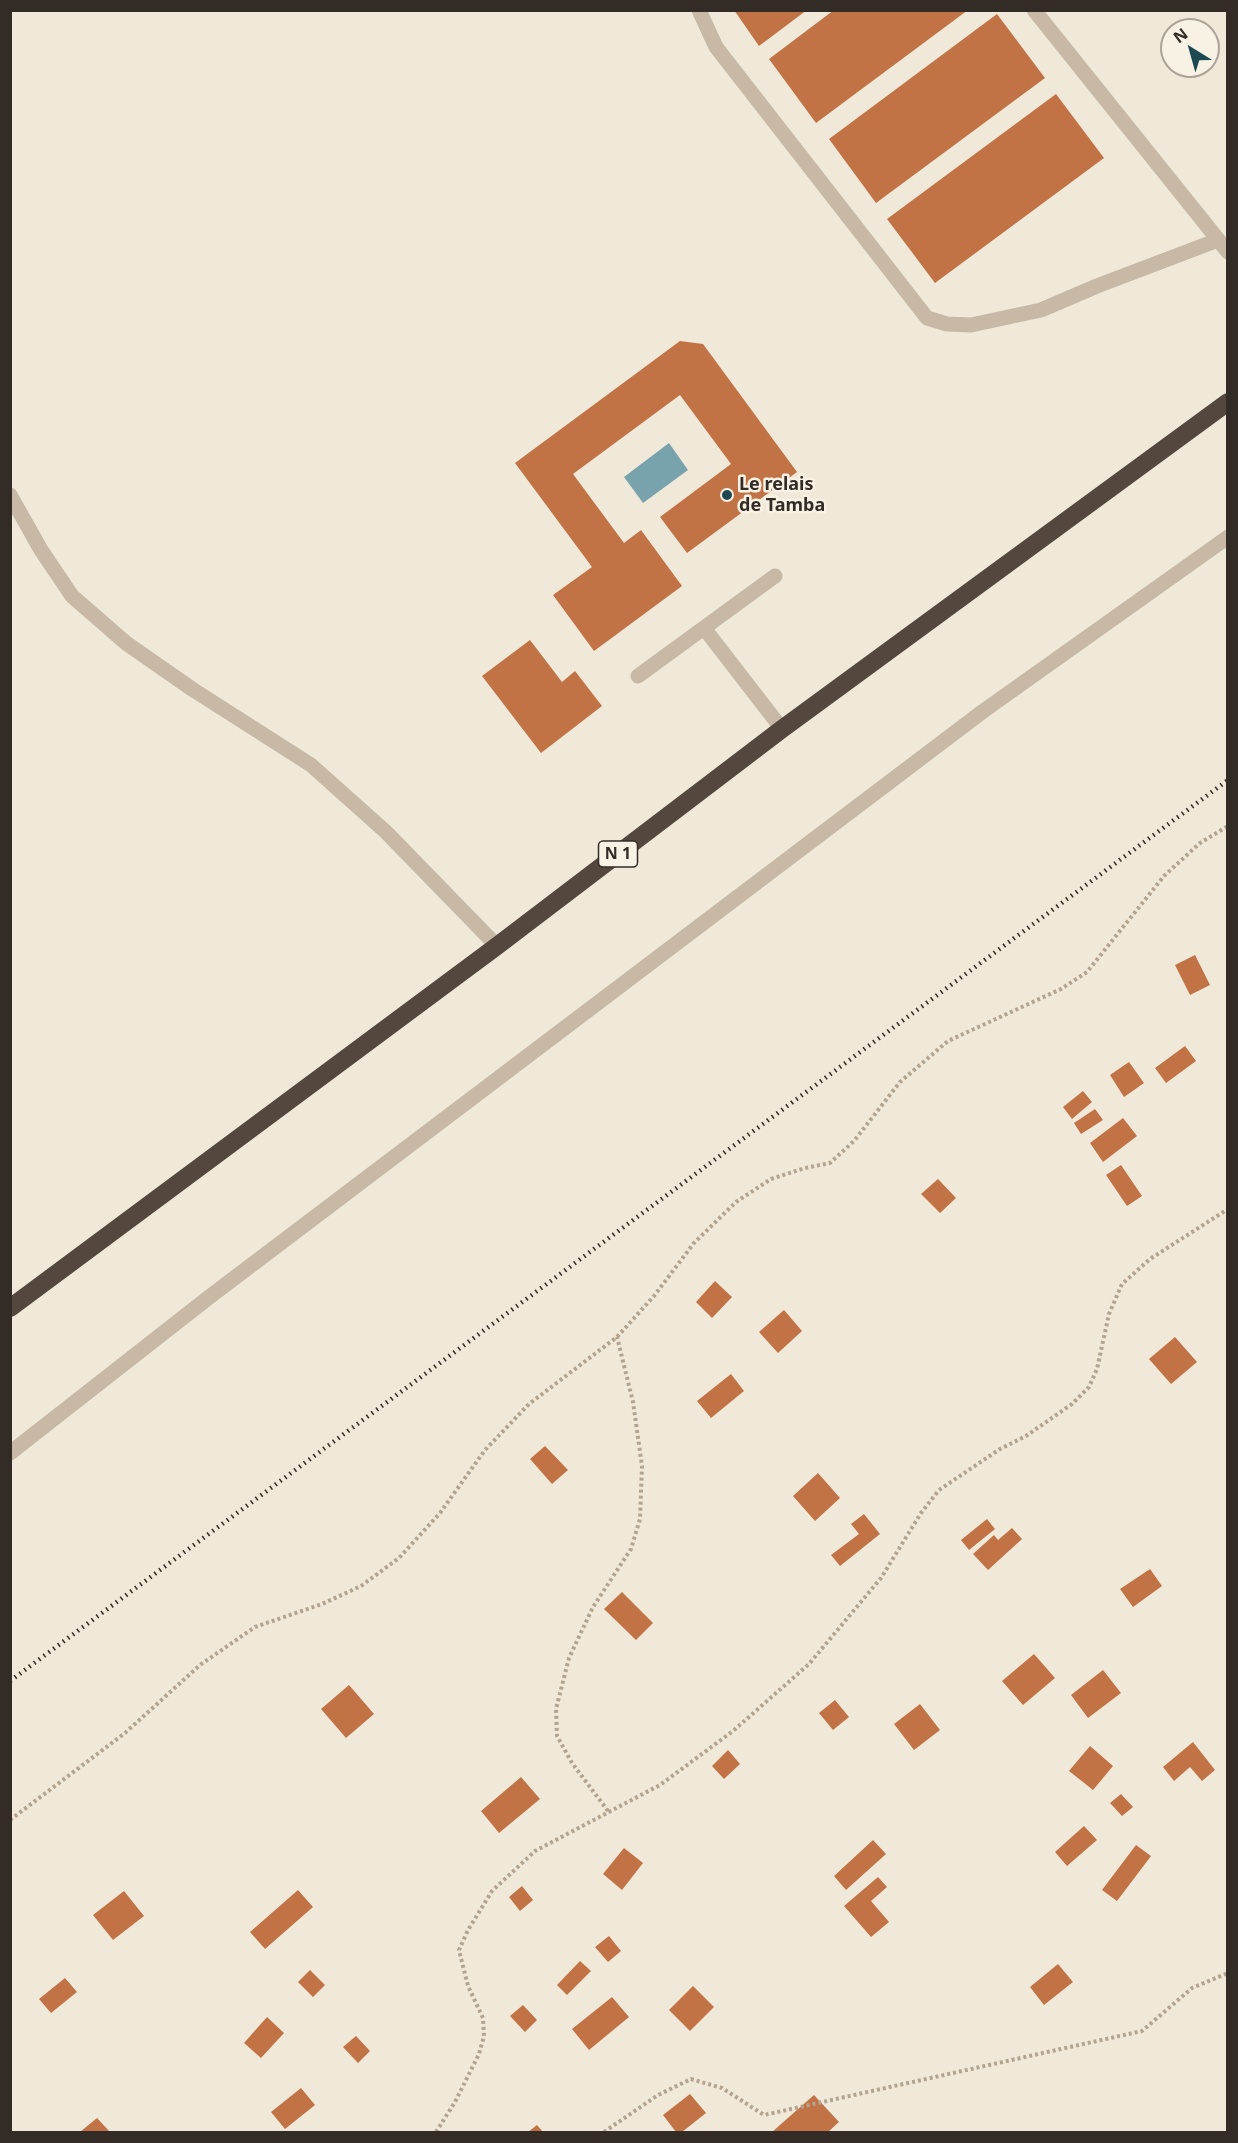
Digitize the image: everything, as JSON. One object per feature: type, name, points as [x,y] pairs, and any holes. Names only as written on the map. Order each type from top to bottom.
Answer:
[{"type":"highway","name":"N 1","points":[[10,1308],[497,946],[782,729],[1227,402]]},
{"type":"street","points":[[699,10],[716,47],[927,318],[947,324],[971,325],[1041,310],[1097,286],[1223,246],[1034,10]]},
{"type":"street","points":[[10,495],[41,550],[72,596],[126,643],[192,689],[311,765],[386,831],[497,946]]},
{"type":"street","points":[[10,1453],[227,1284],[972,719],[1227,537]]},
{"type":"street","points":[[638,676],[775,576]]},
{"type":"street","points":[[705,628],[782,729]]},
{"type":"path","points":[[10,1820],[125,1733],[200,1665],[255,1627],[322,1604],[361,1586],[399,1558],[440,1512],[486,1450],[529,1404],[617,1337],[654,1296],[694,1243],[736,1202],[771,1179],[830,1163],[854,1141],[900,1082],[948,1041],[1061,989],[1088,972],[1164,876],[1200,843],[1227,826]]},
{"type":"path","points":[[436,2133],[455,2102],[479,2054],[484,2036],[483,2018],[468,1986],[459,1950],[468,1930],[492,1891],[535,1851],[660,1785],[733,1731],[809,1664],[881,1578],[921,1514],[939,1490],[1000,1449],[1035,1430],[1072,1404],[1089,1387],[1097,1369],[1109,1314],[1122,1284],[1150,1259],[1227,1209]]},
{"type":"path","points":[[608,1811],[572,1763],[557,1736],[556,1709],[569,1658],[593,1607],[631,1549],[640,1519],[642,1466],[633,1402],[617,1337]]},
{"type":"path","points":[[604,2133],[658,2095],[691,2079],[722,2088],[764,2115],[1142,2031],[1192,1988],[1227,1973]]},
{"type":"water","points":[[669,443],[688,470],[643,503],[624,477]]},
{"type":"building","points":[[734,10],[807,10],[759,46]]},
{"type":"building","points":[[834,10],[968,10],[816,123],[769,59]]},
{"type":"building","points":[[997,14],[1045,78],[876,203],[829,139]]},
{"type":"building","points":[[1056,94],[1104,158],[935,283],[887,219]]},
{"type":"building","name":"Le relais de Tamba","points":[[680,341],[703,344],[797,472],[687,553],[660,517],[731,464],[680,395],[573,474],[624,543],[641,530],[682,586],[594,651],[553,595],[592,567],[515,463]]},
{"type":"building","points":[[530,640],[562,682],[575,671],[602,706],[541,753],[482,676]]},
{"type":"building","points":[[1195,955],[1210,985],[1190,995],[1175,965]]},
{"type":"building","points":[[1185,1046],[1196,1061],[1166,1083],[1155,1068]]},
{"type":"building","points":[[1129,1062],[1144,1083],[1124,1097],[1110,1075]]},
{"type":"building","points":[[1083,1091],[1092,1102],[1072,1119],[1063,1107]]},
{"type":"building","points":[[1095,1109],[1103,1120],[1081,1134],[1074,1123]]},
{"type":"building","points":[[1123,1118],[1137,1136],[1103,1162],[1090,1143]]},
{"type":"building","points":[[1121,1165],[1142,1196],[1127,1206],[1106,1175]]},
{"type":"building","points":[[938,1179],[956,1198],[940,1213],[921,1194]]},
{"type":"building","points":[[715,1281],[732,1297],[712,1318],[696,1302]]},
{"type":"building","points":[[784,1310],[802,1331],[778,1353],[759,1332]]},
{"type":"building","points":[[1175,1337],[1197,1362],[1171,1384],[1149,1359]]},
{"type":"building","points":[[731,1374],[744,1391],[711,1418],[697,1401]]},
{"type":"building","points":[[545,1446],[568,1470],[552,1484],[530,1459]]},
{"type":"building","points":[[818,1473],[840,1498],[815,1521],[793,1496]]},
{"type":"building","points":[[864,1514],[880,1534],[840,1566],[831,1555],[859,1534],[851,1524]]},
{"type":"building","points":[[987,1519],[995,1529],[969,1550],[961,1540]]},
{"type":"building","points":[[1012,1528],[1022,1539],[988,1570],[973,1554],[994,1535],[998,1540]]},
{"type":"building","points":[[1150,1569],[1162,1586],[1133,1607],[1120,1589]]},
{"type":"building","points":[[622,1592],[653,1623],[636,1640],[604,1609]]},
{"type":"building","points":[[1034,1654],[1055,1678],[1023,1705],[1002,1681]]},
{"type":"building","points":[[1103,1670],[1121,1693],[1088,1718],[1071,1695]]},
{"type":"building","points":[[349,1685],[374,1714],[346,1738],[321,1709]]},
{"type":"building","points":[[835,1700],[849,1717],[833,1730],[819,1713]]},
{"type":"building","points":[[920,1704],[940,1730],[914,1750],[894,1724]]},
{"type":"building","points":[[1193,1742],[1215,1770],[1202,1781],[1190,1767],[1174,1781],[1163,1767]]},
{"type":"building","points":[[1090,1746],[1113,1766],[1093,1790],[1069,1771]]},
{"type":"building","points":[[728,1750],[740,1764],[724,1779],[712,1766]]},
{"type":"building","points":[[521,1777],[540,1799],[499,1833],[481,1811]]},
{"type":"building","points":[[1121,1794],[1133,1807],[1122,1816],[1110,1803]]},
{"type":"building","points":[[1084,1826],[1097,1840],[1067,1866],[1055,1852]]},
{"type":"building","points":[[873,1840],[886,1854],[846,1890],[834,1876]]},
{"type":"building","points":[[1136,1845],[1151,1856],[1117,1901],[1102,1890]]},
{"type":"building","points":[[624,1848],[643,1863],[622,1890],[603,1874]]},
{"type":"building","points":[[878,1877],[887,1887],[871,1901],[889,1922],[871,1937],[844,1906]]},
{"type":"building","points":[[522,1886],[533,1900],[520,1911],[509,1897]]},
{"type":"building","points":[[298,1890],[313,1907],[265,1949],[250,1932]]},
{"type":"building","points":[[124,1891],[144,1916],[113,1940],[93,1915]]},
{"type":"building","points":[[609,1936],[621,1951],[608,1962],[595,1947]]},
{"type":"building","points":[[580,1961],[591,1971],[567,1995],[557,1985]]},
{"type":"building","points":[[1058,1964],[1073,1982],[1044,2005],[1030,1987]]},
{"type":"building","points":[[310,1970],[325,1985],[313,1997],[298,1982]]},
{"type":"building","points":[[65,1978],[77,1992],[51,2013],[39,1999]]},
{"type":"building","points":[[693,1986],[714,2007],[690,2031],[669,2010]]},
{"type":"building","points":[[612,1997],[629,2017],[589,2050],[572,2029]]},
{"type":"building","points":[[523,2005],[537,2020],[525,2032],[510,2016]]},
{"type":"building","points":[[267,2017],[284,2033],[261,2058],[244,2043]]},
{"type":"building","points":[[356,2036],[370,2051],[358,2063],[343,2047]]},
{"type":"building","points":[[301,2088],[315,2105],[285,2129],[271,2112]]},
{"type":"building","points":[[690,2094],[706,2113],[682,2132],[676,2132],[663,2115]]},
{"type":"building","points":[[814,2095],[839,2122],[828,2132],[772,2132]]},
{"type":"building","points":[[97,2118],[110,2132],[80,2132]]},
{"type":"building","points":[[537,2125],[543,2132],[528,2132]]},
{"type":"railway","points":[[10,1681],[1228,780]]},
{"type":"place","name":"Le relais de Tamba","points":[[727,495]]}]
